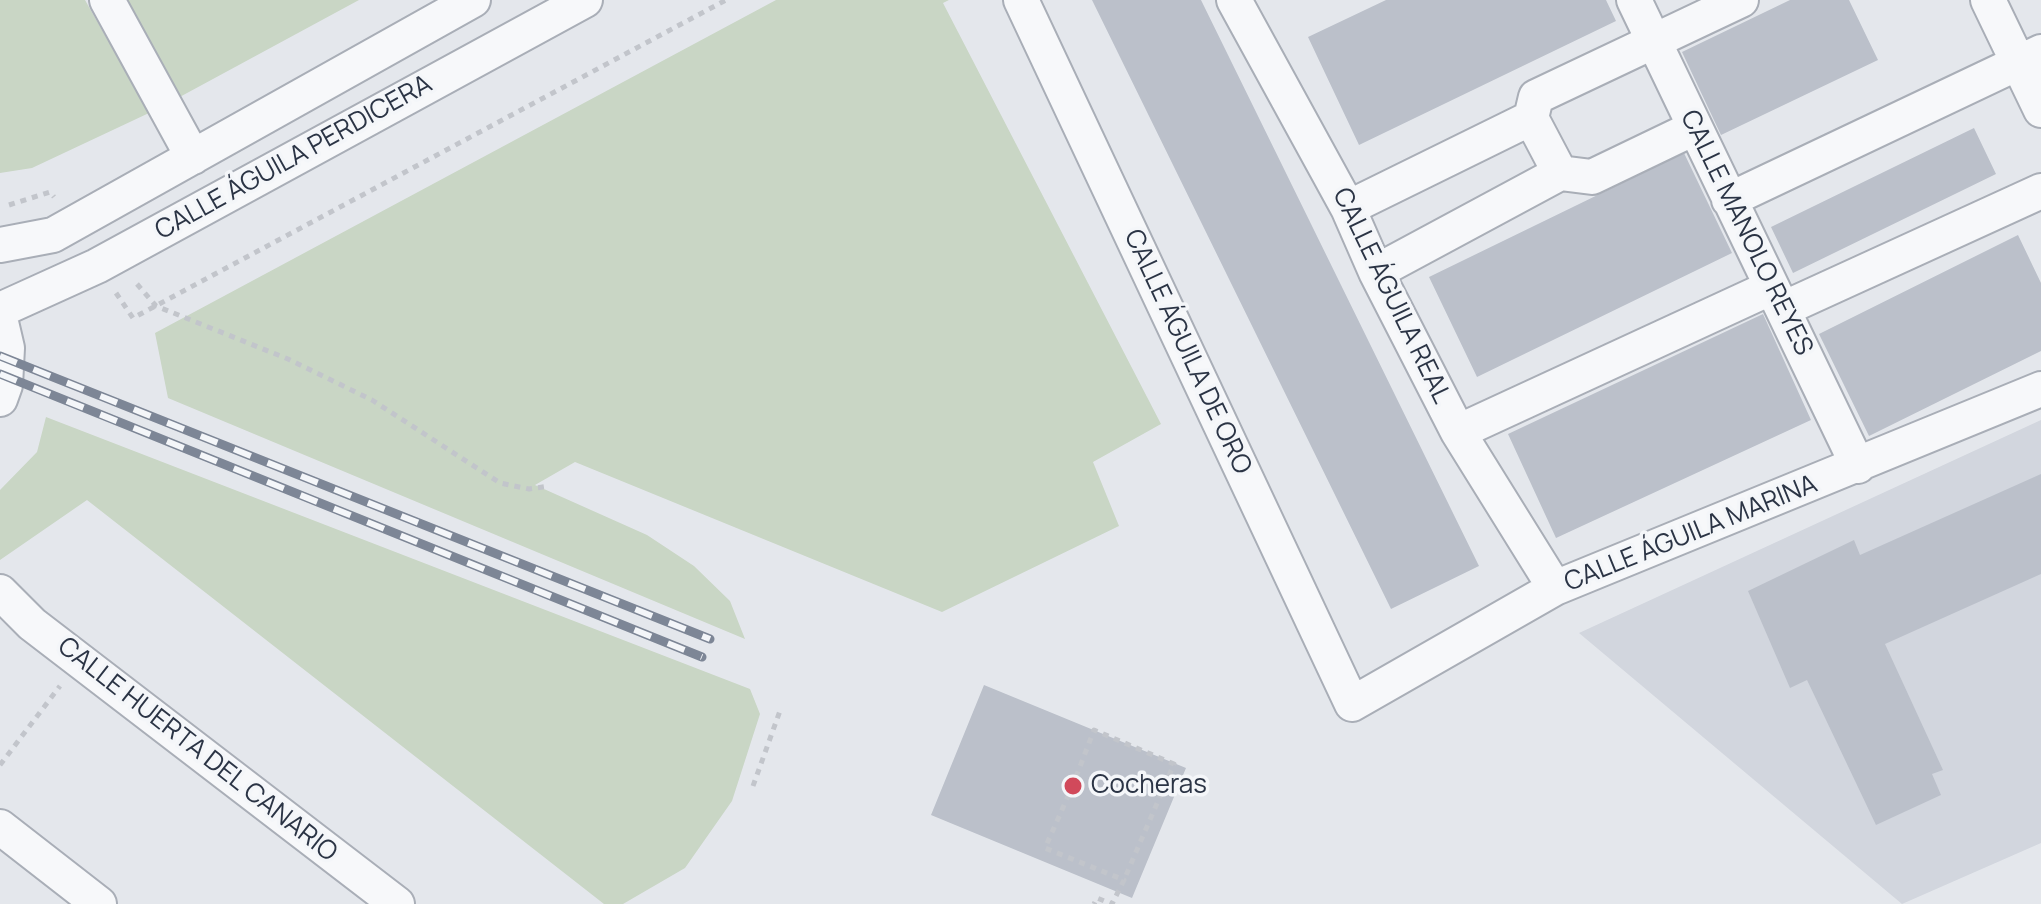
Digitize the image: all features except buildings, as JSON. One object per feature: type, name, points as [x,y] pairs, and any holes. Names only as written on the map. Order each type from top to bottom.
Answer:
[{"type":"street","points":[[107,0],[193,157]]},
{"type":"street","name":"CALLE ÁGUILA PERDICERA","points":[[0,245],[53,235],[473,0]]},
{"type":"street","name":"CALLE ÁGUILA PERDICERA","points":[[0,310],[97,266],[585,0]]},
{"type":"street","name":"CALLE ÁGUILA DE ORO","points":[[1021,0],[1352,704]]},
{"type":"street","name":"CALLE ÁGUILA REAL","points":[[1234,0],[1348,208],[1376,272],[1458,432],[1555,588]]},
{"type":"street","name":"CALLE MANOLO REYES","points":[[1634,0],[1858,466]]},
{"type":"street","points":[[1560,173],[1531,118],[1536,97],[1741,0]]},
{"type":"street","points":[[1988,0],[2030,57],[2041,110]]},
{"type":"street","points":[[1729,200],[2030,57]]},
{"type":"street","points":[[1348,208],[1531,118]]},
{"type":"street","points":[[1376,272],[1560,173],[1592,177],[1694,128]]},
{"type":"street","points":[[1458,432],[2041,191]]},
{"type":"street","points":[[0,318],[7,348],[5,385],[0,399]]},
{"type":"street","name":"CALLE ÁGUILA MARINA","points":[[1352,704],[1555,588],[2041,389]]},
{"type":"street","name":"CALLE HUERTA DEL CANARIO","points":[[0,592],[32,624],[397,904]]},
{"type":"street","points":[[0,827],[99,904]]},
{"type":"path","points":[[111,286],[133,318],[726,0]]},
{"type":"path","points":[[130,275],[156,306],[333,379],[372,400],[500,483],[529,489],[549,486]]},
{"type":"path","points":[[0,765],[80,660]]},
{"type":"path","points":[[753,786],[781,708]]},
{"type":"path","points":[[1076,777],[1094,730],[1174,764],[1112,904],[1097,898],[1094,904]]},
{"type":"path","points":[[1069,794],[1045,848],[1124,880]]},
{"type":"shaded area","points":[[2041,420],[2041,843],[1902,904],[1579,633]]},
{"type":"green space","points":[[0,0],[85,0],[149,113],[32,168],[0,173]]},
{"type":"green space","points":[[122,0],[359,0],[176,99]]},
{"type":"green space","points":[[776,0],[949,0],[943,3],[1161,424],[1093,462],[1119,526],[942,612],[575,462],[535,485],[647,535],[694,566],[730,601],[745,639],[168,398],[155,333]]},
{"type":"green space","points":[[46,417],[750,689],[760,714],[732,801],[685,868],[623,904],[604,904],[87,500],[0,560],[0,490],[37,452]]},
{"type":"railway","points":[[0,356],[710,639]]},
{"type":"railway","points":[[0,374],[702,657]]},
{"type":"place","name":"Cocheras","points":[[1073,786]]}]
